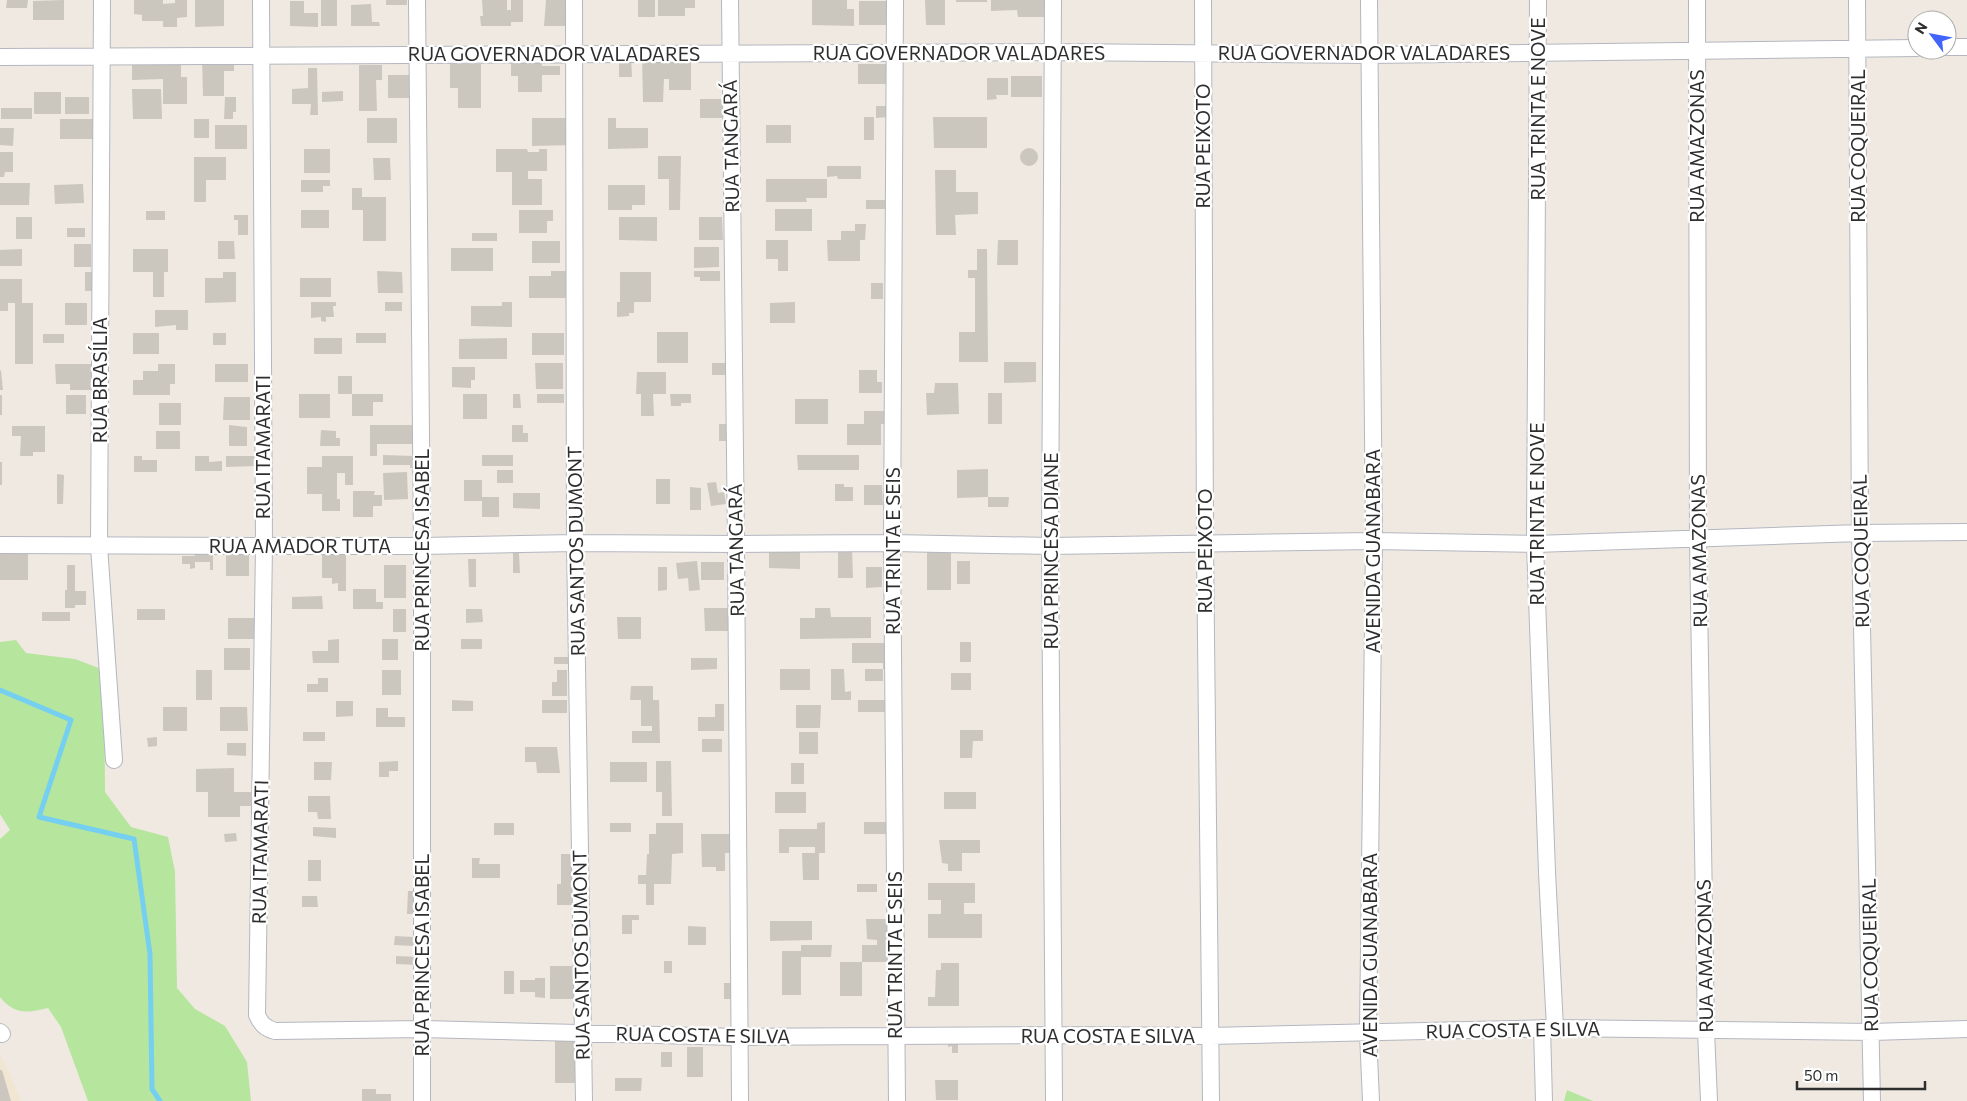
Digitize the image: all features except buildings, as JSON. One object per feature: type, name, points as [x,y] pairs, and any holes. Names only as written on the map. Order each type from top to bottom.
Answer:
[{"type":"street","name":"RUA BRASÍLIA","points":[[102,0],[99,546],[114,760]]},
{"type":"street","name":"RUA ITAMARATI","points":[[258,1015],[264,546],[261,0]]},
{"type":"street","name":"RUA PRINCESA ISABEL","points":[[417,0],[422,546],[422,1101]]},
{"type":"street","name":"RUA SANTOS DUMONT","points":[[574,0],[575,543],[584,1101]]},
{"type":"street","name":"RUA TANGARÁ","points":[[730,0],[740,1101]]},
{"type":"street","name":"RUA TRINTA E SEIS","points":[[895,0],[892,543],[897,1101]]},
{"type":"street","name":"RUA PRINCESA DIANE","points":[[1053,0],[1050,546],[1054,1101]]},
{"type":"street","name":"RUA PEIXOTO","points":[[1203,0],[1205,544],[1211,1101]]},
{"type":"street","name":"AVENIDA GUANABARA","points":[[1369,0],[1374,541],[1368,1033],[1371,1101]]},
{"type":"street","name":"RUA TRINTA E NOVE","points":[[1538,0],[1535,544],[1547,872],[1548,1028],[1544,1101]]},
{"type":"street","name":"RUA AMAZONAS","points":[[1696,0],[1698,538],[1706,1031],[1709,1101]]},
{"type":"street","name":"RUA COQUEIRAL","points":[[1857,0],[1860,533],[1872,1101]]},
{"type":"street","name":"RUA GOVERNADOR VALADARES","points":[[0,57],[103,55],[1054,52],[1369,55],[1907,48]]},
{"type":"street","name":"RUA AMADOR TUTA","points":[[0,545],[422,546],[575,543],[892,543],[1050,546],[1374,541],[1535,544],[1860,533],[1967,532]]},
{"type":"street","name":"RUA COSTA E SILVA","points":[[258,1015],[261,1023],[266,1028],[275,1031],[423,1029],[739,1037],[1210,1036],[1548,1028],[1872,1032],[1967,1029]]},
{"type":"shaded area","points":[[0,1055],[8,1070],[21,1101],[0,1101]]},
{"type":"green space","points":[[16,640],[26,653],[75,659],[104,670],[105,792],[131,827],[168,837],[175,872],[177,988],[195,1009],[225,1026],[247,1062],[251,1101],[88,1101],[61,1027],[48,1008],[34,1011],[16,1010],[5,1003],[0,997],[0,839],[10,830],[0,814],[0,642]]},
{"type":"green space","points":[[1567,1090],[1593,1101],[1564,1101]]},
{"type":"waterway","points":[[0,690],[71,720],[39,817],[134,839],[150,954],[152,1089],[160,1101]]}]
